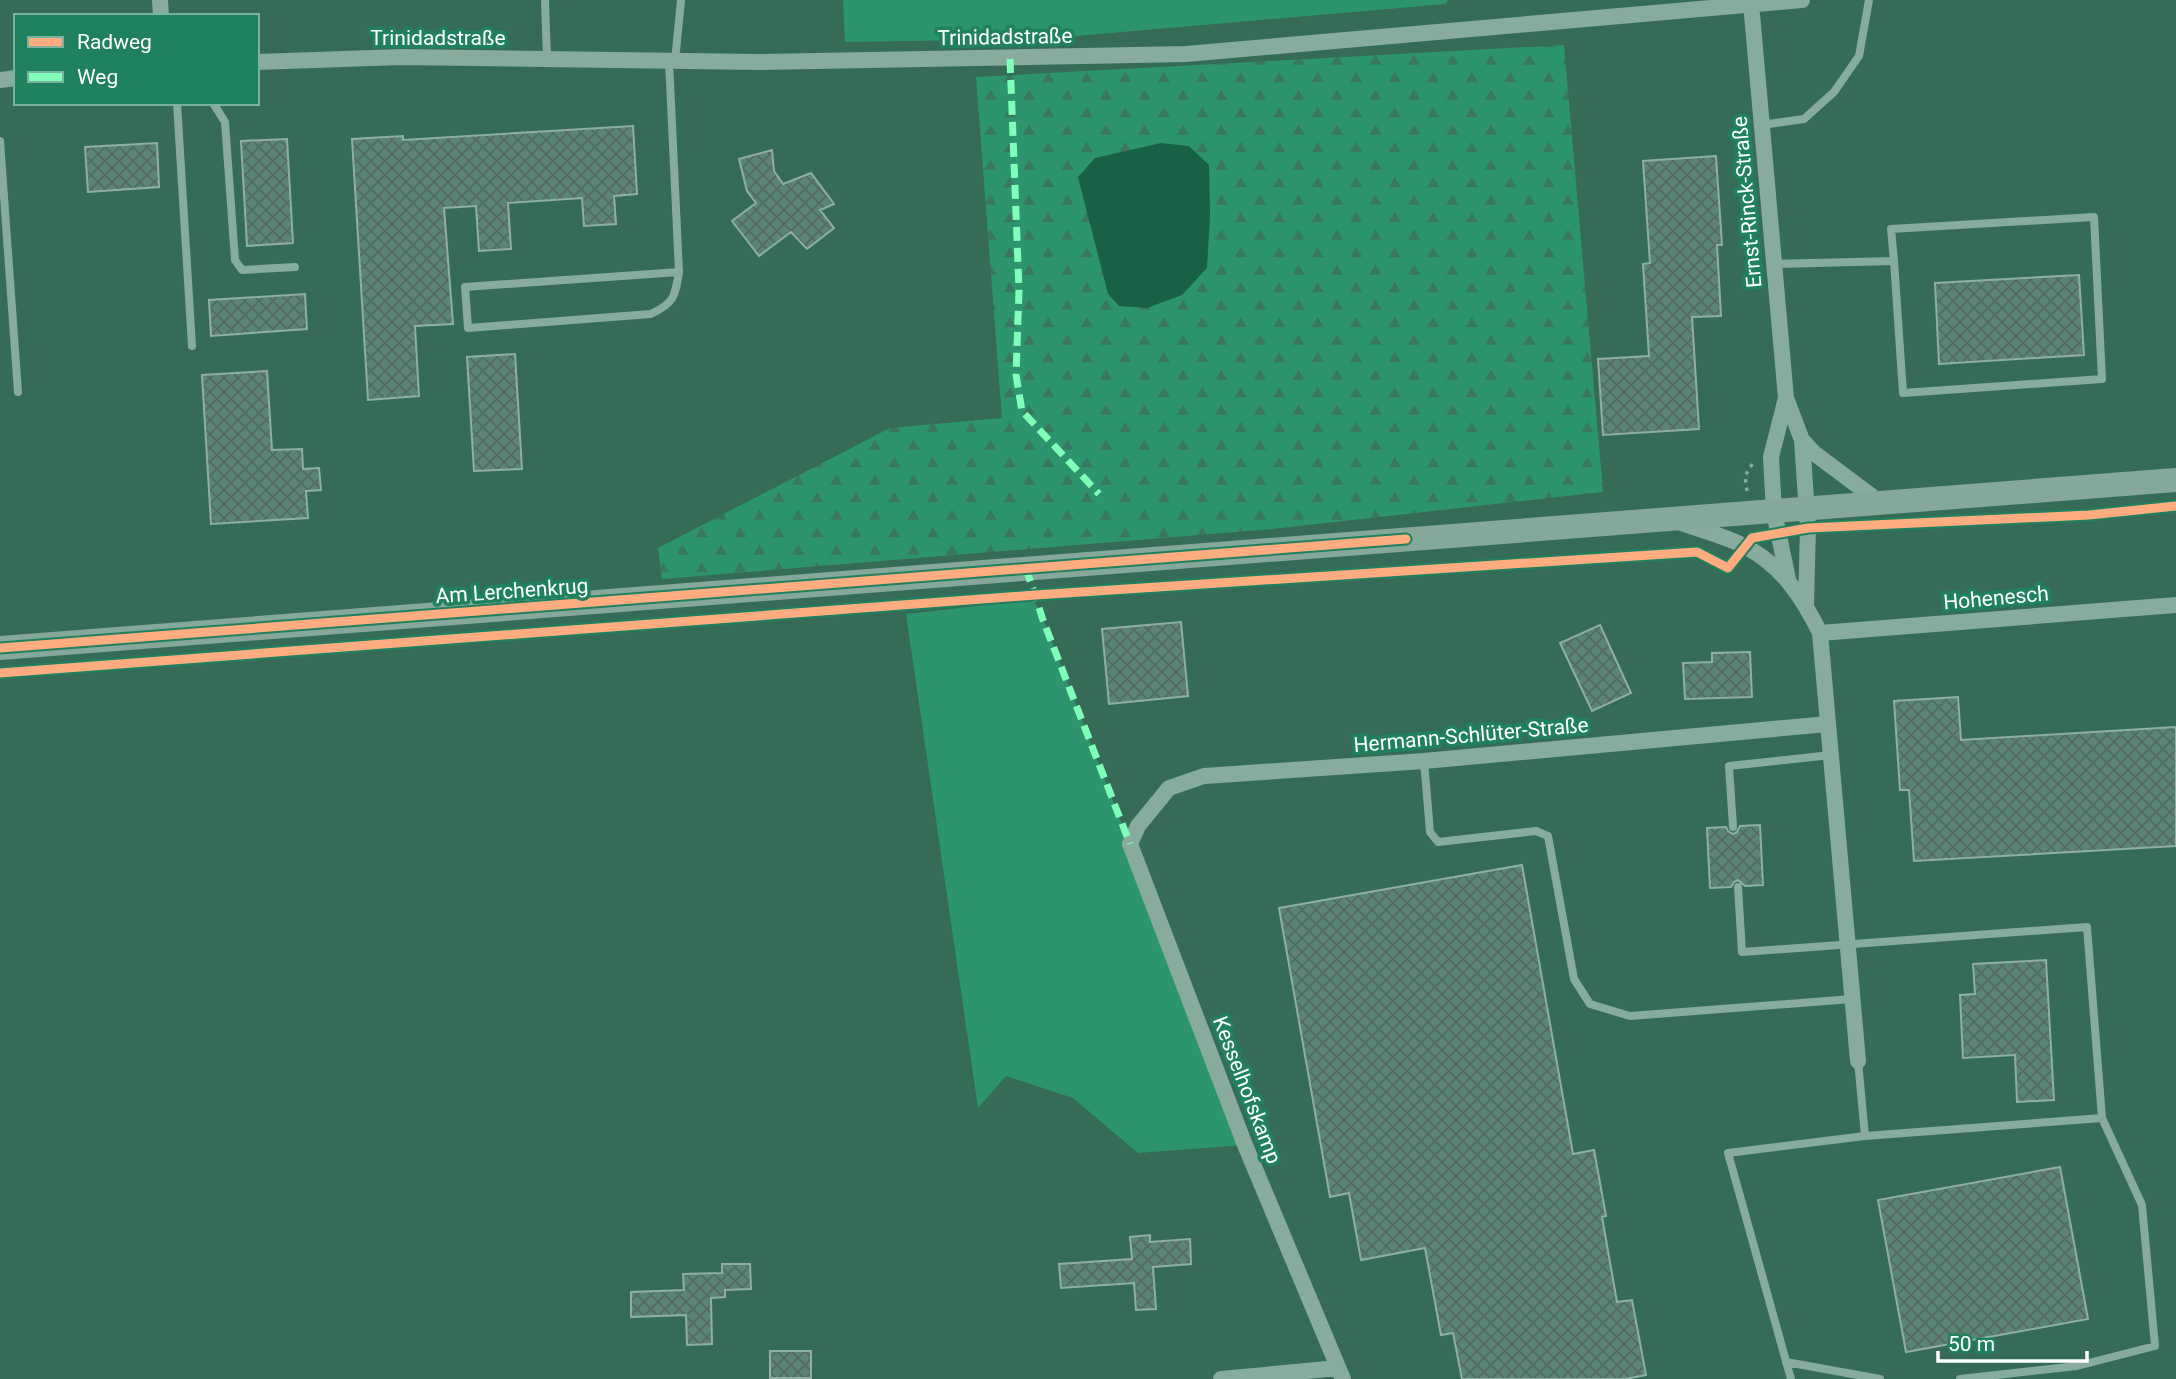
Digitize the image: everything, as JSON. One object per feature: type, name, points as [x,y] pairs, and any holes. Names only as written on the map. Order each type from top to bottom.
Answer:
[{"type":"main road","name":"Am Lerchenkrug","points":[[0,648],[2176,480]]},
{"type":"street","name":"Trinidadstraße","points":[[259,62],[401,57],[672,61],[1010,59],[1186,54],[1751,1],[1802,0]]},
{"type":"street","name":"Ernst-Rinck-Straße","points":[[1751,1],[1786,398],[1802,440],[1808,510]]},
{"type":"street","name":"Ernst-Rinck-Straße","points":[[1774,512],[1771,457],[1786,398]]},
{"type":"street","name":"Ernst-Rinck-Straße","points":[[1802,440],[1814,453],[1882,504]]},
{"type":"street","points":[[1805,604],[1808,510]]},
{"type":"street","points":[[1774,512],[1788,579]]},
{"type":"street","points":[[1675,520],[1747,547],[1788,579],[1820,633],[1858,1061]]},
{"type":"street","name":"Hohenesch","points":[[1820,633],[2176,605]]},
{"type":"street","name":"Hermann-Schlüter-Straße","points":[[1138,826],[1170,788],[1204,776],[1424,761],[1828,724]]},
{"type":"street","name":"Kesselhofskamp","points":[[1138,826],[1130,844],[1245,1145],[1340,1374],[1221,1379]]},
{"type":"lane","points":[[545,0],[547,59]]},
{"type":"lane","points":[[679,272],[465,288],[468,328],[651,314],[668,306],[676,290],[679,272],[672,61],[681,0]]},
{"type":"lane","points":[[1761,125],[1804,119],[1833,92],[1859,56],[1869,0]]},
{"type":"lane","points":[[177,105],[192,346]]},
{"type":"lane","points":[[213,105],[225,122],[235,260],[242,270],[295,267]]},
{"type":"lane","points":[[0,141],[18,392]]},
{"type":"lane","points":[[2094,217],[2102,379],[1903,393],[1894,261],[1891,229],[2094,217]]},
{"type":"lane","points":[[1773,264],[1894,261]]},
{"type":"lane","points":[[1733,827],[1730,766],[1830,755]]},
{"type":"lane","points":[[1424,761],[1430,832],[1438,842],[1536,831],[1548,836],[1574,979],[1590,1004],[1630,1016],[1852,999]]},
{"type":"lane","points":[[1738,887],[1742,953],[2087,927],[2102,1118],[2142,1205],[2155,1346],[2077,1366],[1960,1379]]},
{"type":"lane","points":[[1858,1061],[1866,1136]]},
{"type":"lane","points":[[1791,1379],[1728,1153],[1866,1136],[2102,1118]]},
{"type":"lane","points":[[1786,1362],[1880,1379]]},
{"type":"green space","points":[[843,0],[1448,0],[1446,4],[1042,39],[845,42]]},
{"type":"green space","points":[[1564,45],[1603,492],[1272,529],[662,579],[658,548],[890,428],[1002,418],[976,77]]},
{"type":"green space","points":[[1032,600],[1039,608],[1245,1145],[1138,1153],[1073,1098],[1006,1076],[978,1108],[906,614]]},
{"type":"shaded area","points":[[1161,143],[1189,146],[1209,165],[1207,268],[1182,295],[1147,308],[1119,306],[1108,294],[1078,177],[1095,158]]},
{"type":"building","points":[[633,126],[637,194],[614,196],[616,224],[584,226],[582,198],[508,203],[511,249],[479,251],[476,206],[444,208],[453,324],[415,326],[419,396],[368,400],[352,139],[403,136],[403,140]]},
{"type":"building","points":[[287,139],[293,243],[247,246],[241,141]]},
{"type":"building","points":[[157,143],[159,187],[88,192],[85,147]]},
{"type":"building","points":[[772,150],[774,171],[783,184],[811,173],[834,204],[820,210],[834,228],[807,249],[791,232],[759,256],[732,221],[756,203],[747,191],[739,159]]},
{"type":"building","points":[[1716,156],[1722,245],[1717,245],[1721,316],[1692,317],[1699,429],[1603,435],[1598,359],[1649,356],[1643,264],[1650,263],[1643,161]]},
{"type":"building","points":[[2079,275],[2084,355],[1939,364],[1935,283]]},
{"type":"building","points":[[305,294],[307,329],[211,336],[209,300]]},
{"type":"building","points":[[515,354],[522,469],[474,471],[467,357]]},
{"type":"building","points":[[267,371],[272,450],[302,449],[303,469],[319,468],[321,490],[306,491],[308,518],[211,524],[202,375]]},
{"type":"building","points":[[1181,622],[1188,696],[1109,704],[1102,629]]},
{"type":"building","points":[[1600,625],[1631,693],[1592,711],[1560,643]]},
{"type":"building","points":[[1750,652],[1752,697],[1685,699],[1683,663],[1712,662],[1712,653]]},
{"type":"building","points":[[1958,697],[1961,740],[2176,727],[2176,846],[1914,861],[1909,790],[1900,790],[1894,701]]},
{"type":"building","points":[[1760,825],[1763,885],[1745,886],[1738,880],[1731,887],[1710,888],[1707,828],[1726,827],[1733,834],[1740,826]]},
{"type":"building","points":[[1522,865],[1573,1154],[1594,1150],[1606,1216],[1602,1217],[1617,1302],[1632,1300],[1646,1375],[1625,1379],[1462,1379],[1453,1333],[1441,1335],[1425,1248],[1361,1260],[1349,1193],[1330,1197],[1279,908]]},
{"type":"building","points":[[2046,960],[2054,1100],[2017,1102],[2015,1055],[1963,1058],[1960,995],[1975,994],[1973,964]]},
{"type":"building","points":[[2060,1167],[2088,1319],[1906,1352],[1878,1200]]},
{"type":"building","points":[[1150,1235],[1150,1242],[1190,1239],[1191,1264],[1153,1267],[1156,1309],[1136,1310],[1134,1283],[1061,1288],[1059,1264],[1132,1259],[1130,1237]]},
{"type":"building","points":[[722,1264],[750,1264],[751,1289],[725,1290],[725,1297],[711,1298],[712,1344],[687,1345],[686,1315],[631,1317],[631,1292],[684,1290],[683,1274],[722,1273]]},
{"type":"building","points":[[770,1351],[811,1351],[811,1378],[770,1378]]},
{"type":"marked path","points":[[1010,59],[1019,290],[1016,375],[1022,411],[1099,494]]},
{"type":"marked path","points":[[1026,568],[1043,620],[1130,844]]},
{"type":"cycle path","points":[[0,673],[1035,595],[1697,552],[1728,568],[1752,538],[1808,528],[2089,515],[2176,506]]},
{"type":"cycle path","points":[[0,648],[1406,539]]}]
